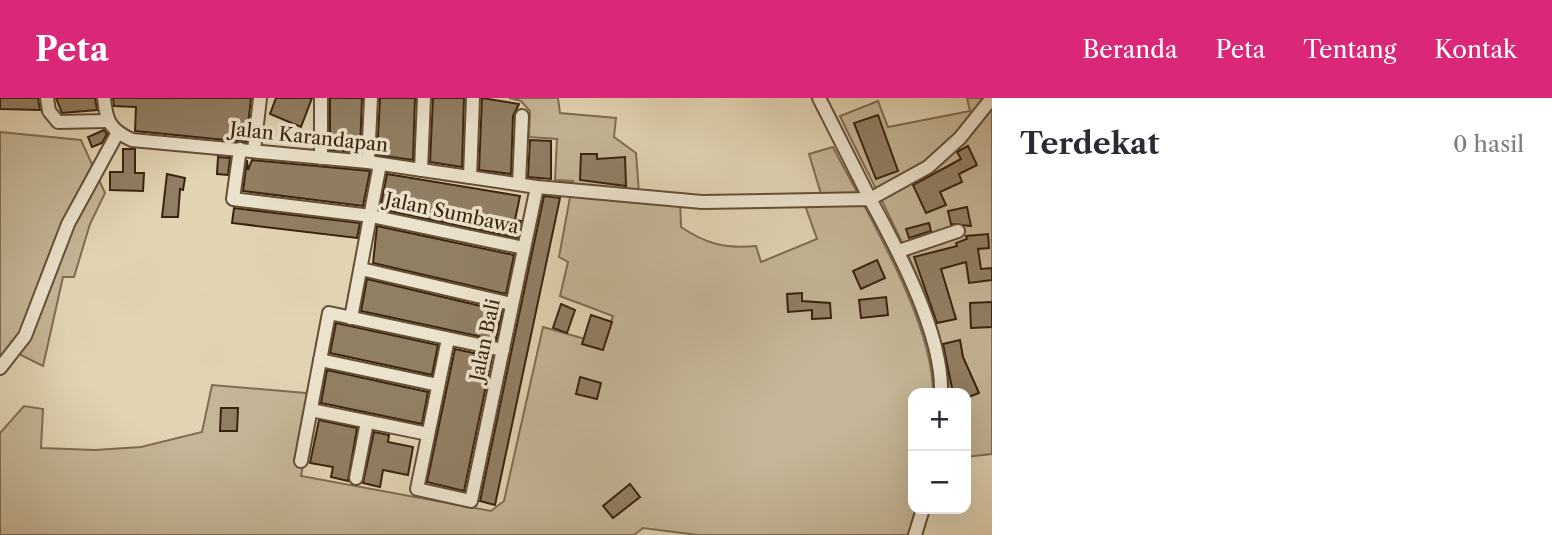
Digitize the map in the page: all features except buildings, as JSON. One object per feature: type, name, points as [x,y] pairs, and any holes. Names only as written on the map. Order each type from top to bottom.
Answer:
[{"type":"street","points":[[47,98],[49,111],[58,122],[106,121]]},
{"type":"street","points":[[0,368],[25,335],[68,224],[117,134],[106,121],[104,98]]},
{"type":"street","points":[[247,149],[260,98]]},
{"type":"street","points":[[321,98],[321,158]]},
{"type":"street","points":[[351,317],[371,216],[374,163],[371,98]]},
{"type":"street","points":[[421,170],[424,98]]},
{"type":"street","points":[[470,177],[473,98]]},
{"type":"street","points":[[819,98],[899,251],[937,352],[941,388]]},
{"type":"street","points":[[870,199],[928,167],[960,138],[992,98]]},
{"type":"street","points":[[519,184],[523,116]]},
{"type":"street","name":"Jalan Karandapan","points":[[117,134],[132,141],[247,149],[374,163],[537,187],[702,202],[870,199]]},
{"type":"street","name":"Jalan Sumbawa","points":[[247,149],[233,199],[371,216],[524,248]]},
{"type":"street","name":"Jalan Bali","points":[[428,435],[417,489],[471,500],[537,187]]},
{"type":"street","points":[[899,251],[958,231]]},
{"type":"street","points":[[361,269],[512,304]]},
{"type":"street","points":[[301,461],[329,313],[503,350]]},
{"type":"street","points":[[311,410],[428,435],[448,338]]},
{"type":"street","points":[[320,360],[438,385]]},
{"type":"street","points":[[356,478],[367,422]]},
{"type":"street","points":[[915,535],[921,514]]},
{"type":"shaded area","points":[[509,98],[558,98],[560,113],[616,118],[614,137],[636,153],[639,193],[680,197],[681,227],[699,238],[717,244],[756,246],[761,262],[817,239],[806,208],[821,194],[809,154],[833,147],[896,268],[922,333],[930,364],[932,388],[908,388],[908,514],[914,514],[908,535],[698,535],[643,528],[634,535],[0,535],[0,433],[24,406],[43,409],[41,448],[95,450],[141,447],[202,432],[212,385],[317,394],[301,476],[491,511],[504,501],[543,327],[603,344],[613,316],[560,296],[568,262],[559,257],[573,181],[555,180],[557,139],[529,137],[530,111],[521,101]]},
{"type":"shaded area","points":[[967,98],[992,98],[992,454],[971,456],[971,388],[948,388],[946,363],[924,291],[840,116],[878,101],[888,127],[970,111]]},
{"type":"shaded area","points":[[0,132],[81,140],[105,193],[90,224],[74,277],[63,277],[43,366],[9,349],[0,360]]}]
